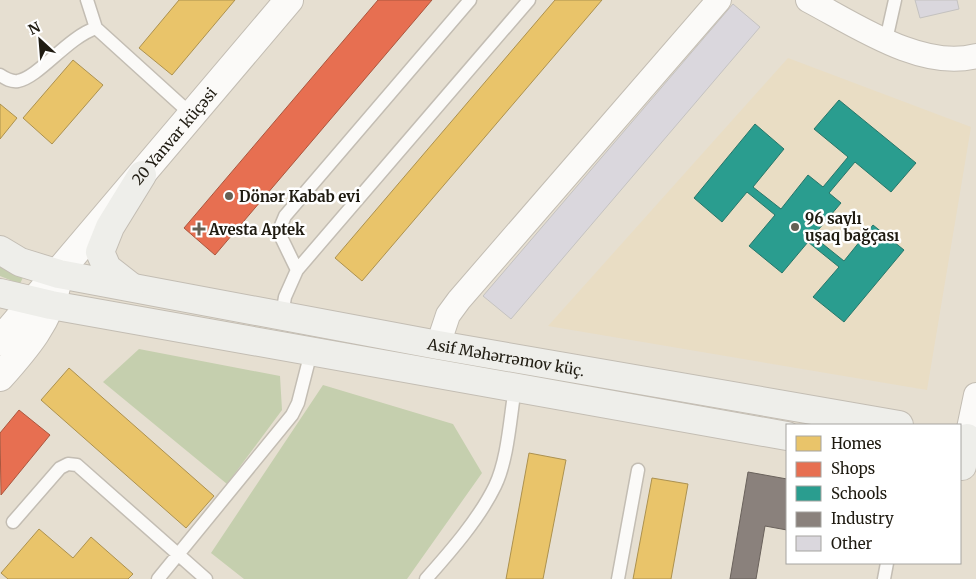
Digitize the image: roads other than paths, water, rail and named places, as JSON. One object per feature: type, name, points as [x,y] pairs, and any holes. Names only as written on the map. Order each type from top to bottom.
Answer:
[{"type":"main road","points":[[123,285],[107,268],[100,252],[110,226],[142,175]]},
{"type":"main road","name":"Asif Məhərrəmov küç.","points":[[0,250],[20,262],[59,274],[438,345],[893,424]]},
{"type":"main road","name":"Asif Məhərrəmov küç.","points":[[0,293],[42,304],[786,436]]},
{"type":"main road","points":[[966,467],[968,438]]},
{"type":"street","name":"20 Yanvar küçəsi","points":[[42,304],[59,274],[289,0]]},
{"type":"street","points":[[438,345],[448,315],[459,300],[719,0]]},
{"type":"street","points":[[808,0],[906,50],[954,59],[976,56]]},
{"type":"street","points":[[0,341],[42,304]]},
{"type":"street","points":[[0,378],[41,326],[42,304]]},
{"type":"street","points":[[968,438],[976,395]]},
{"type":"lane","points":[[87,0],[96,28],[192,115]]},
{"type":"lane","points":[[297,270],[282,239],[280,228],[285,216],[470,0]]},
{"type":"lane","points":[[282,315],[284,296],[297,270],[529,0]]},
{"type":"lane","points":[[886,40],[895,0]]},
{"type":"lane","points":[[0,75],[9,80],[28,78],[72,39],[96,28]]},
{"type":"lane","points":[[158,579],[292,415],[298,403],[311,352]]},
{"type":"lane","points":[[426,579],[456,547],[495,486],[502,464],[515,388]]},
{"type":"lane","points":[[13,522],[60,468],[68,464],[77,465],[206,579]]},
{"type":"lane","points":[[618,579],[638,470]]},
{"type":"lane","points":[[884,579],[887,564]]},
{"type":"place","name":"Dönər Kabab evi","points":[[229,196]]},
{"type":"place","name":"96 saylı uşaq bağçası","points":[[795,227]]},
{"type":"place","name":"Avesta Aptek","points":[[199,229]]}]
